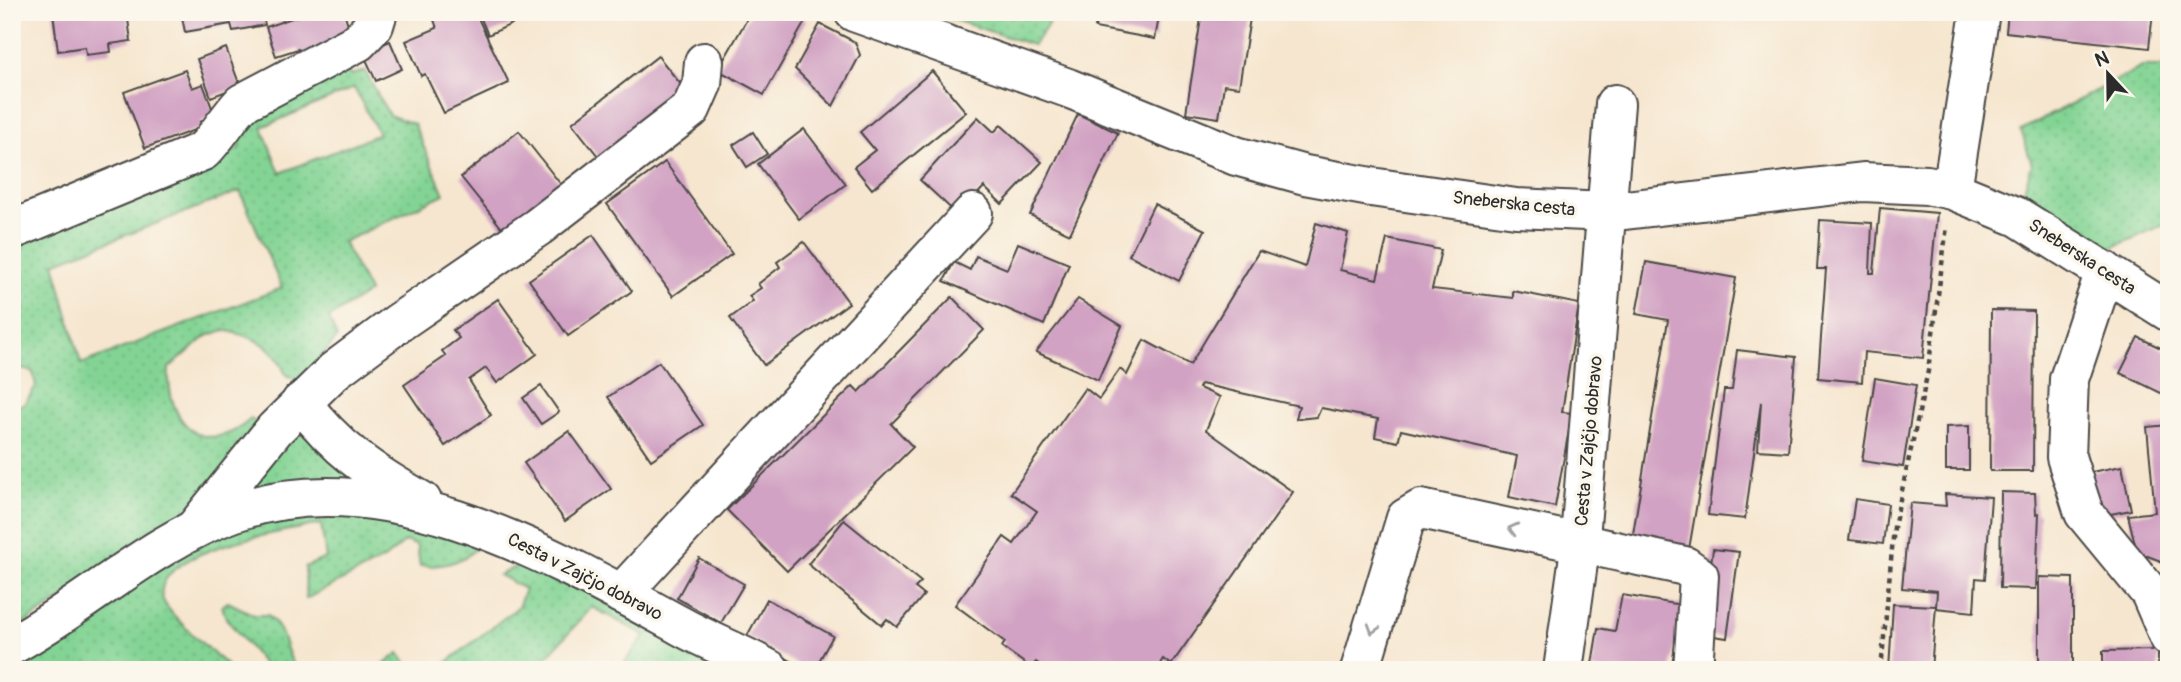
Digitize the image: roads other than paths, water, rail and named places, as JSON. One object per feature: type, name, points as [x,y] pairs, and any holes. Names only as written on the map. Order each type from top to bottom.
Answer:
[{"type":"street","points":[[12,230],[203,151],[222,132],[230,116],[242,103],[358,42],[374,25],[377,12]]},
{"type":"street","name":"Sneberska cesta","points":[[854,12],[1068,88],[1174,133],[1275,167],[1371,187],[1516,208],[1608,212],[1850,183],[1904,183],[1952,190],[2018,217],[2169,312]]},
{"type":"street","points":[[1952,190],[1980,12]]},
{"type":"street","points":[[195,528],[301,402],[334,371],[398,323],[538,227],[691,109],[702,84],[705,62]]},
{"type":"street","name":"Cesta v Zajčjo dobravo","points":[[1563,670],[1580,545],[1615,104]]},
{"type":"street","points":[[621,594],[973,213]]},
{"type":"street","points":[[2105,271],[2069,379],[2066,457],[2084,513],[2150,593],[2169,637]]},
{"type":"street","points":[[301,402],[320,428],[361,466],[448,515]]},
{"type":"street","name":"Cesta v Zajčjo dobravo","points":[[12,645],[52,623],[195,528],[236,511],[273,502],[302,499],[354,500],[448,515],[565,564],[704,639],[770,670]]},
{"type":"street","points":[[1360,670],[1406,518],[1421,509],[1685,566],[1699,576],[1693,670]]}]
